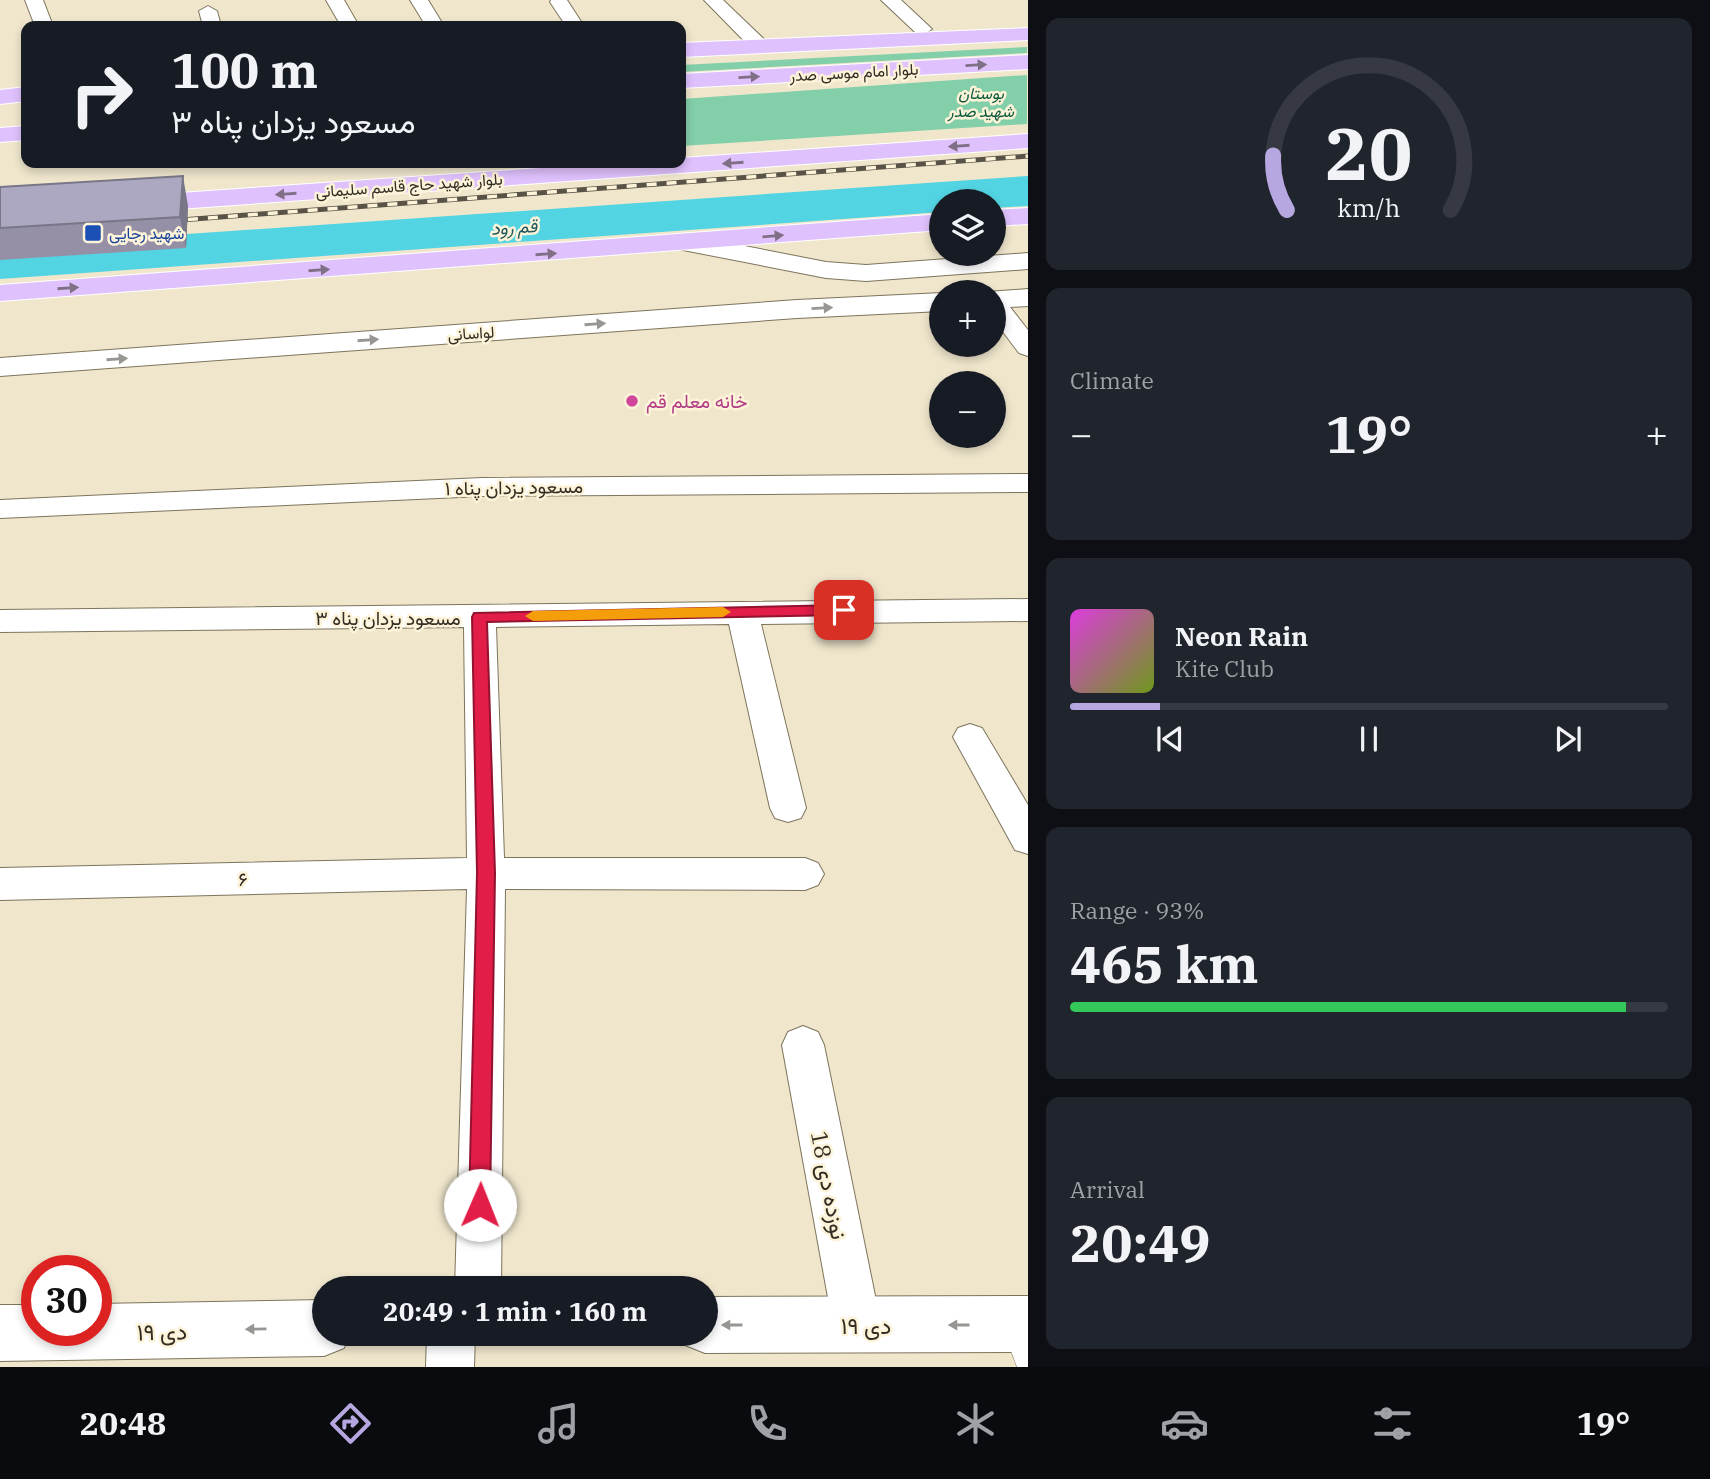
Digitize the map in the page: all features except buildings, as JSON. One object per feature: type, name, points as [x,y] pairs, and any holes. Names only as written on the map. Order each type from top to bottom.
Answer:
[{"type":"main road","points":[[761,47],[923,29],[1027,22]]},
{"type":"main road","name":"بلوار امام موسی صدر","points":[[686,50],[1027,34]]},
{"type":"main road","name":"بلوار امام موسی صدر","points":[[686,81],[1027,62]]},
{"type":"main road","points":[[0,97],[21,95]]},
{"type":"main road","points":[[0,135],[21,133]]},
{"type":"main road","name":"بلوار شهید حاج قاسم سلیمانی","points":[[686,165],[1027,141]]},
{"type":"main road","name":"بلوار شهید حاج قاسم سلیمانی","points":[[107,206],[645,168]]},
{"type":"main road","points":[[1006,217],[1027,216]]},
{"type":"main road","points":[[0,293],[929,223]]},
{"type":"main road","points":[[834,231],[844,248],[864,255],[929,260]]},
{"type":"main road","points":[[688,243],[839,271],[866,273],[951,266]]},
{"type":"main road","points":[[1006,262],[1027,261]]},
{"type":"main road","points":[[1006,300],[1027,297]]},
{"type":"main road","name":"لواسانی","points":[[0,367],[769,311],[929,303]]},
{"type":"main road","name":"۱۹ دی","points":[[718,1325],[858,1325],[1023,1337]]},
{"type":"main road","name":"۱۹ دی","points":[[112,1337],[312,1329]]},
{"type":"street","points":[[34,0],[42,21]]},
{"type":"street","points":[[335,0],[347,21]]},
{"type":"street","points":[[419,0],[432,21]]},
{"type":"street","points":[[713,0],[761,47]]},
{"type":"street","points":[[890,0],[923,29]]},
{"type":"street","points":[[559,2],[572,21]]},
{"type":"street","points":[[1006,318],[1027,348]]},
{"type":"street","name":"۱ مسعود یزدان پناه","points":[[0,509],[482,487],[1027,483]]},
{"type":"street","name":"۳ مسعود یزدان پناه","points":[[0,621],[1027,610]]},
{"type":"street","points":[[742,612],[788,808]]},
{"type":"street","points":[[478,1276],[486,873],[480,617]]},
{"type":"street","points":[[970,737],[1027,839]]},
{"type":"street","name":"۶","points":[[0,884],[486,873],[805,874]]},
{"type":"street","name":"نوزده دی 18","points":[[803,1045],[858,1325]]},
{"type":"street","points":[[450,1367],[451,1346]]},
{"type":"green space","points":[[1027,47],[1027,53],[686,72],[686,65]]},
{"type":"green space","name":"بوستان شهید صدر","points":[[1027,75],[1027,124],[686,146],[686,99]]},
{"type":"waterway","name":"قم رود","points":[[0,263],[1028,191]]},
{"type":"railway","points":[[168,221],[1028,156]]},
{"type":"slow traffic","points":[[533,616],[723,612]]},
{"type":"place","name":"شهید رجایی","points":[[93,233]]},
{"type":"place","name":"خانه معلم قم","points":[[632,401]]},
{"type":"route","points":[[480,1205],[486,873],[480,617],[844,610]]}]
